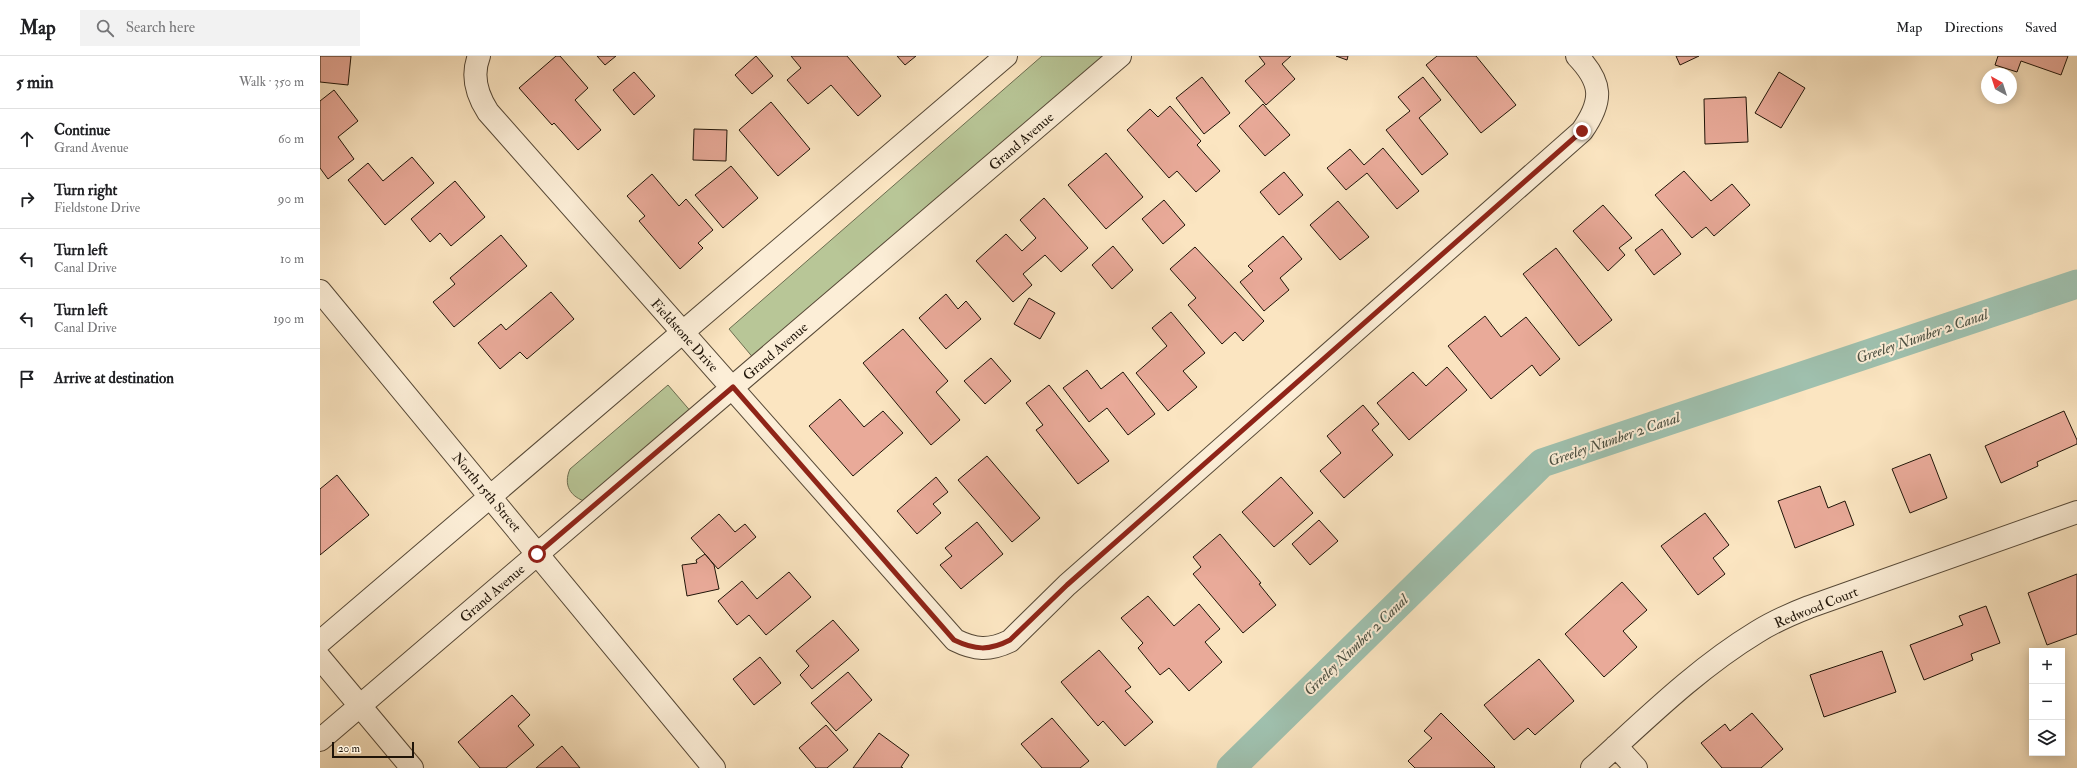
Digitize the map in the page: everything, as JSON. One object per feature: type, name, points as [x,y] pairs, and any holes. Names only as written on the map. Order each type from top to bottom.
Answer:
[{"type":"street","points":[[320,642],[1006,56]]},
{"type":"street","name":"Grand Avenue","points":[[320,740],[1120,56]]},
{"type":"street","name":"Fieldstone Drive","points":[[477,66],[475,84],[480,99],[488,112],[733,387],[954,640],[970,648],[979,649],[1000,646],[1010,640],[1067,585],[1560,153],[1582,131],[1593,117],[1598,104],[1598,93],[1591,74],[1577,56]]},
{"type":"street","name":"North 15th Street","points":[[320,291],[714,768]]},
{"type":"street","name":"Redwood Court","points":[[1592,768],[1699,673],[1756,632],[1782,618],[1809,607],[2077,512]]},
{"type":"street","points":[[320,658],[412,768]]},
{"type":"street","points":[[1616,746],[1636,768]]},
{"type":"green space","points":[[1042,56],[1103,56],[755,360],[729,329]]},
{"type":"green space","points":[[668,385],[693,414],[587,502],[572,494],[567,480],[570,469]]},
{"type":"building","points":[[320,56],[351,56],[348,85],[320,82]]},
{"type":"building","points":[[556,56],[560,56],[588,88],[575,100],[601,130],[578,150],[554,123],[552,125],[519,88]]},
{"type":"building","points":[[597,56],[616,56],[605,65]]},
{"type":"building","points":[[756,56],[773,76],[752,94],[735,75]]},
{"type":"building","points":[[791,56],[847,56],[881,96],[858,116],[831,85],[808,104],[787,80],[801,68]]},
{"type":"building","points":[[897,56],[916,56],[905,65]]},
{"type":"building","points":[[1259,56],[1291,56],[1282,64],[1295,79],[1266,105],[1245,81],[1265,64]]},
{"type":"building","points":[[1336,56],[1348,56],[1347,60]]},
{"type":"building","points":[[1437,56],[1476,56],[1516,105],[1481,133],[1426,65]]},
{"type":"building","points":[[1676,56],[1699,56],[1680,65]]},
{"type":"building","points":[[1998,56],[2068,56],[2061,75],[2021,61],[2017,72],[2017,68],[2004,68],[1995,65]]},
{"type":"building","points":[[634,72],[655,96],[634,115],[613,90]]},
{"type":"building","points":[[1779,72],[1805,88],[1781,128],[1755,113]]},
{"type":"building","points":[[1202,77],[1230,113],[1204,134],[1176,98]]},
{"type":"building","points":[[1423,77],[1441,100],[1419,118],[1448,154],[1422,175],[1386,130],[1410,111],[1398,97]]},
{"type":"building","points":[[334,90],[358,121],[338,137],[354,159],[328,179],[320,168],[320,101]]},
{"type":"building","points":[[1746,97],[1748,142],[1705,144],[1704,99]]},
{"type":"building","points":[[771,102],[810,149],[778,176],[739,130]]},
{"type":"building","points":[[1263,104],[1290,135],[1265,156],[1239,126]]},
{"type":"building","points":[[1170,106],[1201,141],[1197,145],[1220,171],[1196,192],[1177,171],[1169,178],[1127,130],[1150,109],[1158,117]]},
{"type":"building","points":[[694,129],[727,130],[726,161],[693,160]]},
{"type":"building","points":[[1383,148],[1419,191],[1397,209],[1367,173],[1346,190],[1327,168],[1350,149],[1364,165]]},
{"type":"building","points":[[1106,153],[1143,197],[1106,229],[1068,185]]},
{"type":"building","points":[[412,157],[434,183],[385,225],[348,180],[368,163],[383,181]]},
{"type":"building","points":[[731,166],[758,198],[723,228],[695,195]]},
{"type":"building","points":[[1684,171],[1711,201],[1732,184],[1750,205],[1714,236],[1706,227],[1692,238],[1655,195]]},
{"type":"building","points":[[1284,172],[1303,195],[1279,215],[1260,192]]},
{"type":"building","points":[[652,174],[679,206],[686,199],[713,230],[698,243],[703,248],[680,269],[639,221],[645,216],[627,196]]},
{"type":"building","points":[[455,181],[485,217],[451,246],[440,233],[430,242],[411,219]]},
{"type":"building","points":[[1044,198],[1088,248],[1061,272],[1045,255],[1023,274],[1032,285],[1013,302],[976,261],[1006,234],[1022,251],[1036,238],[1020,220]]},
{"type":"building","points":[[1164,200],[1185,225],[1163,244],[1142,219]]},
{"type":"building","points":[[1338,201],[1369,237],[1340,260],[1310,225]]},
{"type":"building","points":[[1603,205],[1632,238],[1619,248],[1625,255],[1608,271],[1573,231]]},
{"type":"building","points":[[1662,229],[1681,254],[1654,275],[1635,250]]},
{"type":"building","points":[[501,235],[527,266],[454,327],[433,302],[455,284],[450,278]]},
{"type":"building","points":[[1283,236],[1302,259],[1280,278],[1289,290],[1264,311],[1240,282],[1253,271],[1248,266]]},
{"type":"building","points":[[1113,246],[1133,270],[1112,289],[1092,265]]},
{"type":"building","points":[[1195,247],[1264,321],[1243,341],[1235,332],[1222,344],[1188,305],[1196,298],[1170,269]]},
{"type":"building","points":[[1556,248],[1612,320],[1579,346],[1523,274]]},
{"type":"building","points":[[551,292],[574,319],[527,359],[520,352],[500,369],[478,343],[501,324],[506,330]]},
{"type":"building","points":[[946,294],[958,309],[966,301],[981,319],[946,349],[919,318]]},
{"type":"building","points":[[1029,298],[1055,313],[1040,339],[1014,324]]},
{"type":"building","points":[[1171,312],[1205,353],[1183,371],[1197,387],[1168,411],[1136,373],[1167,346],[1152,328]]},
{"type":"building","points":[[1485,316],[1501,337],[1526,317],[1560,359],[1540,376],[1532,365],[1491,399],[1448,346]]},
{"type":"building","points":[[903,329],[948,381],[936,392],[960,420],[931,445],[863,363]]},
{"type":"building","points":[[991,358],[1011,381],[985,404],[964,381]]},
{"type":"building","points":[[1447,367],[1467,390],[1409,440],[1377,403],[1413,372],[1426,386]]},
{"type":"building","points":[[1087,370],[1101,389],[1123,372],[1155,414],[1128,435],[1107,408],[1089,422],[1063,388]]},
{"type":"building","points":[[1049,385],[1109,461],[1078,484],[1036,430],[1043,425],[1026,403]]},
{"type":"building","points":[[840,399],[864,427],[883,411],[903,433],[853,476],[809,426]]},
{"type":"building","points":[[1363,405],[1379,424],[1372,430],[1393,455],[1344,498],[1320,471],[1341,453],[1327,436]]},
{"type":"building","points":[[2064,411],[2077,440],[2077,444],[2037,462],[2038,466],[2001,483],[1985,446]]},
{"type":"building","points":[[1930,454],[1947,498],[1910,513],[1892,469]]},
{"type":"building","points":[[987,456],[1040,518],[1012,542],[958,480]]},
{"type":"building","points":[[337,475],[369,515],[320,555],[320,489]]},
{"type":"building","points":[[936,477],[948,492],[933,504],[941,513],[917,534],[897,511]]},
{"type":"building","points":[[1281,477],[1313,513],[1274,547],[1242,512]]},
{"type":"building","points":[[1820,486],[1828,508],[1845,501],[1854,525],[1795,548],[1778,501]]},
{"type":"building","points":[[1705,513],[1729,545],[1713,558],[1725,574],[1698,595],[1661,546]]},
{"type":"building","points":[[719,514],[735,532],[745,524],[756,537],[718,569],[691,538]]},
{"type":"building","points":[[1319,520],[1338,541],[1310,565],[1292,544]]},
{"type":"building","points":[[977,522],[1003,554],[961,589],[940,565],[952,556],[945,548]]},
{"type":"building","points":[[1220,534],[1261,583],[1259,584],[1276,605],[1243,633],[1193,574],[1201,567],[1193,557]]},
{"type":"building","points":[[705,554],[714,565],[719,589],[687,596],[682,565],[697,563],[696,560]]},
{"type":"building","points":[[789,572],[811,597],[766,635],[749,615],[737,625],[718,601],[742,581],[757,599]]},
{"type":"building","points":[[2077,574],[2077,634],[2047,645],[2028,593]]},
{"type":"building","points":[[1622,582],[1647,610],[1623,631],[1637,647],[1604,677],[1565,634]]},
{"type":"building","points":[[1148,596],[1174,626],[1199,604],[1220,629],[1205,642],[1222,662],[1189,691],[1169,668],[1160,675],[1138,648],[1143,643],[1121,618]]},
{"type":"building","points":[[1986,606],[2000,643],[1971,654],[1973,660],[1924,680],[1910,645],[1963,625],[1959,616]]},
{"type":"building","points":[[833,620],[859,650],[812,689],[800,675],[809,666],[796,651]]},
{"type":"building","points":[[1099,650],[1131,687],[1125,691],[1153,722],[1125,746],[1103,721],[1098,726],[1061,682]]},
{"type":"building","points":[[1882,651],[1896,692],[1824,717],[1810,675]]},
{"type":"building","points":[[760,657],[781,683],[754,705],[733,679]]},
{"type":"building","points":[[1539,659],[1574,701],[1535,735],[1528,728],[1514,740],[1484,705]]},
{"type":"building","points":[[848,672],[872,700],[836,731],[811,703]]},
{"type":"building","points":[[512,695],[530,715],[518,726],[534,745],[506,768],[480,768],[458,742]]},
{"type":"building","points":[[1441,713],[1495,767],[1494,768],[1415,768],[1408,761],[1432,738],[1424,731]]},
{"type":"building","points":[[1752,713],[1783,749],[1761,768],[1722,768],[1701,743],[1725,724],[1730,731]]},
{"type":"building","points":[[1052,718],[1089,761],[1080,768],[1042,768],[1021,744]]},
{"type":"building","points":[[826,725],[848,750],[827,768],[816,768],[799,748]]},
{"type":"building","points":[[879,733],[909,755],[901,767],[903,768],[853,768]]},
{"type":"building","points":[[562,746],[580,768],[536,768]]},
{"type":"waterway","name":"Greeley Number 2 Canal","points":[[1231,768],[1542,463],[2077,284]]},
{"type":"route","points":[[537,554],[733,387],[954,640],[970,648],[979,649],[1000,646],[1010,640],[1067,585],[1560,153],[1582,131]]}]
